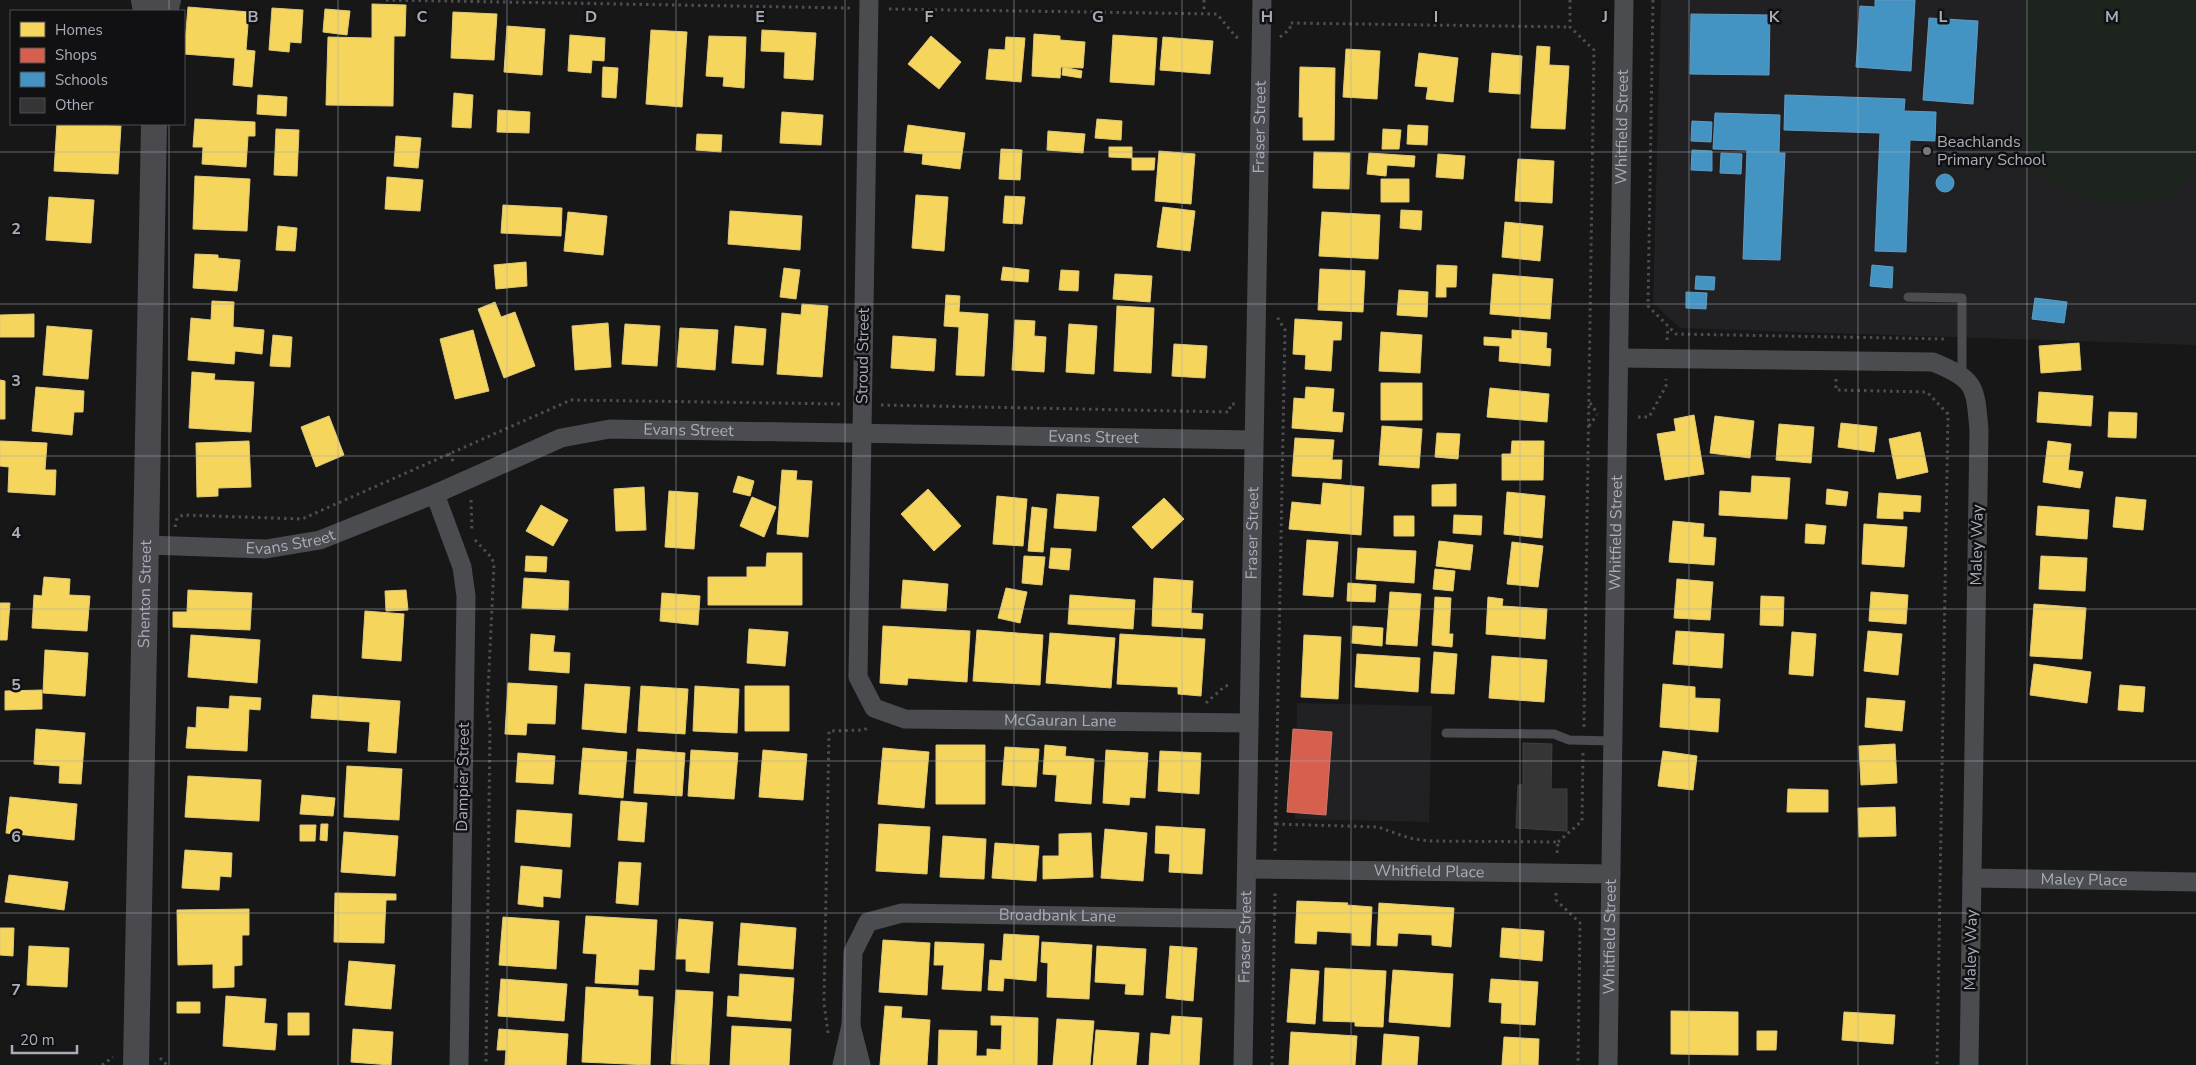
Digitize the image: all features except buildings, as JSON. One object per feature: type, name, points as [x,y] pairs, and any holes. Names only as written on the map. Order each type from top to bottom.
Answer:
[{"type":"main road","name":"Shenton Street","points":[[136,1065],[154,125]]},
{"type":"street","name":"Stroud Street","points":[[869,0],[858,677],[874,715]]},
{"type":"street","name":"Fraser Street","points":[[1243,1065],[1262,0]]},
{"type":"street","name":"Whitfield Street","points":[[1608,1065],[1624,0]]},
{"type":"street","points":[[1620,358],[1934,362],[1962,374]]},
{"type":"street","name":"Maley Way","points":[[1962,374],[1976,394],[1979,430],[1969,1065]]},
{"type":"street","name":"Evans Street","points":[[147,545],[266,549],[320,540],[435,494],[562,438],[610,429],[1253,440]]},
{"type":"street","name":"Dampier Street","points":[[435,494],[462,568],[466,596],[459,1065]]},
{"type":"street","name":"McGauran Lane","points":[[874,715],[905,719],[1249,723]]},
{"type":"street","name":"Whitfield Place","points":[[1247,869],[1611,874]]},
{"type":"street","name":"Maley Place","points":[[1972,878],[2196,882]]},
{"type":"street","name":"Broadbank Lane","points":[[851,1025],[853,952],[868,922],[902,914],[1246,919]]},
{"type":"street","points":[[842,1065],[851,1025]]},
{"type":"street","points":[[851,1025],[861,1065]]},
{"type":"lane","points":[[1908,297],[1962,298],[1962,374]]},
{"type":"lane","points":[[1446,733],[1554,734],[1569,740],[1613,741]]},
{"type":"path","points":[[386,0],[842,8]]},
{"type":"path","points":[[1204,0],[1204,13]]},
{"type":"path","points":[[1570,0],[1570,27]]},
{"type":"path","points":[[1653,0],[1648,306],[1676,334],[1962,340]]},
{"type":"path","points":[[891,10],[1218,14],[1236,37],[1247,38]]},
{"type":"path","points":[[1276,824],[1378,827],[1409,838],[1428,841],[1558,842],[1582,820],[1594,50],[1570,27],[1290,23],[1290,29],[1284,36],[1277,37]]},
{"type":"path","points":[[1273,308],[1285,330],[1276,842]]},
{"type":"path","points":[[1667,337],[1668,326]]},
{"type":"path","points":[[1640,417],[1649,417],[1666,386],[1666,381]]},
{"type":"path","points":[[1836,390],[1927,392],[1948,414],[1937,1065]]},
{"type":"path","points":[[1588,427],[1600,415],[1589,401]]},
{"type":"path","points":[[881,405],[1229,412],[1231,404],[1239,404]]},
{"type":"path","points":[[449,453],[456,466]]},
{"type":"path","points":[[471,496],[472,530],[475,539],[492,558],[494,565],[487,712],[490,724],[486,1065]]},
{"type":"path","points":[[829,1040],[824,1003],[829,731],[864,730],[871,727],[874,715]]},
{"type":"path","points":[[1557,858],[1558,842]]},
{"type":"path","points":[[1557,886],[1556,900],[1580,923],[1578,1065]]},
{"type":"path","points":[[1272,1065],[1275,892]]},
{"type":"shaded area","name":"Beachlands Primary School","points":[[1661,0],[2196,0],[2196,345],[1680,328],[1653,303]]},
{"type":"shaded area","points":[[2028,0],[2196,0],[2195,167],[2184,184],[2167,196],[2146,202],[2123,204],[2099,202],[2077,196],[2057,187],[2042,175],[2033,162],[2025,137]]},
{"type":"shaded area","points":[[1297,703],[1432,706],[1429,822],[1295,819]]},
{"type":"place","name":"Beachlands Primary School","points":[[1927,151]]}]
